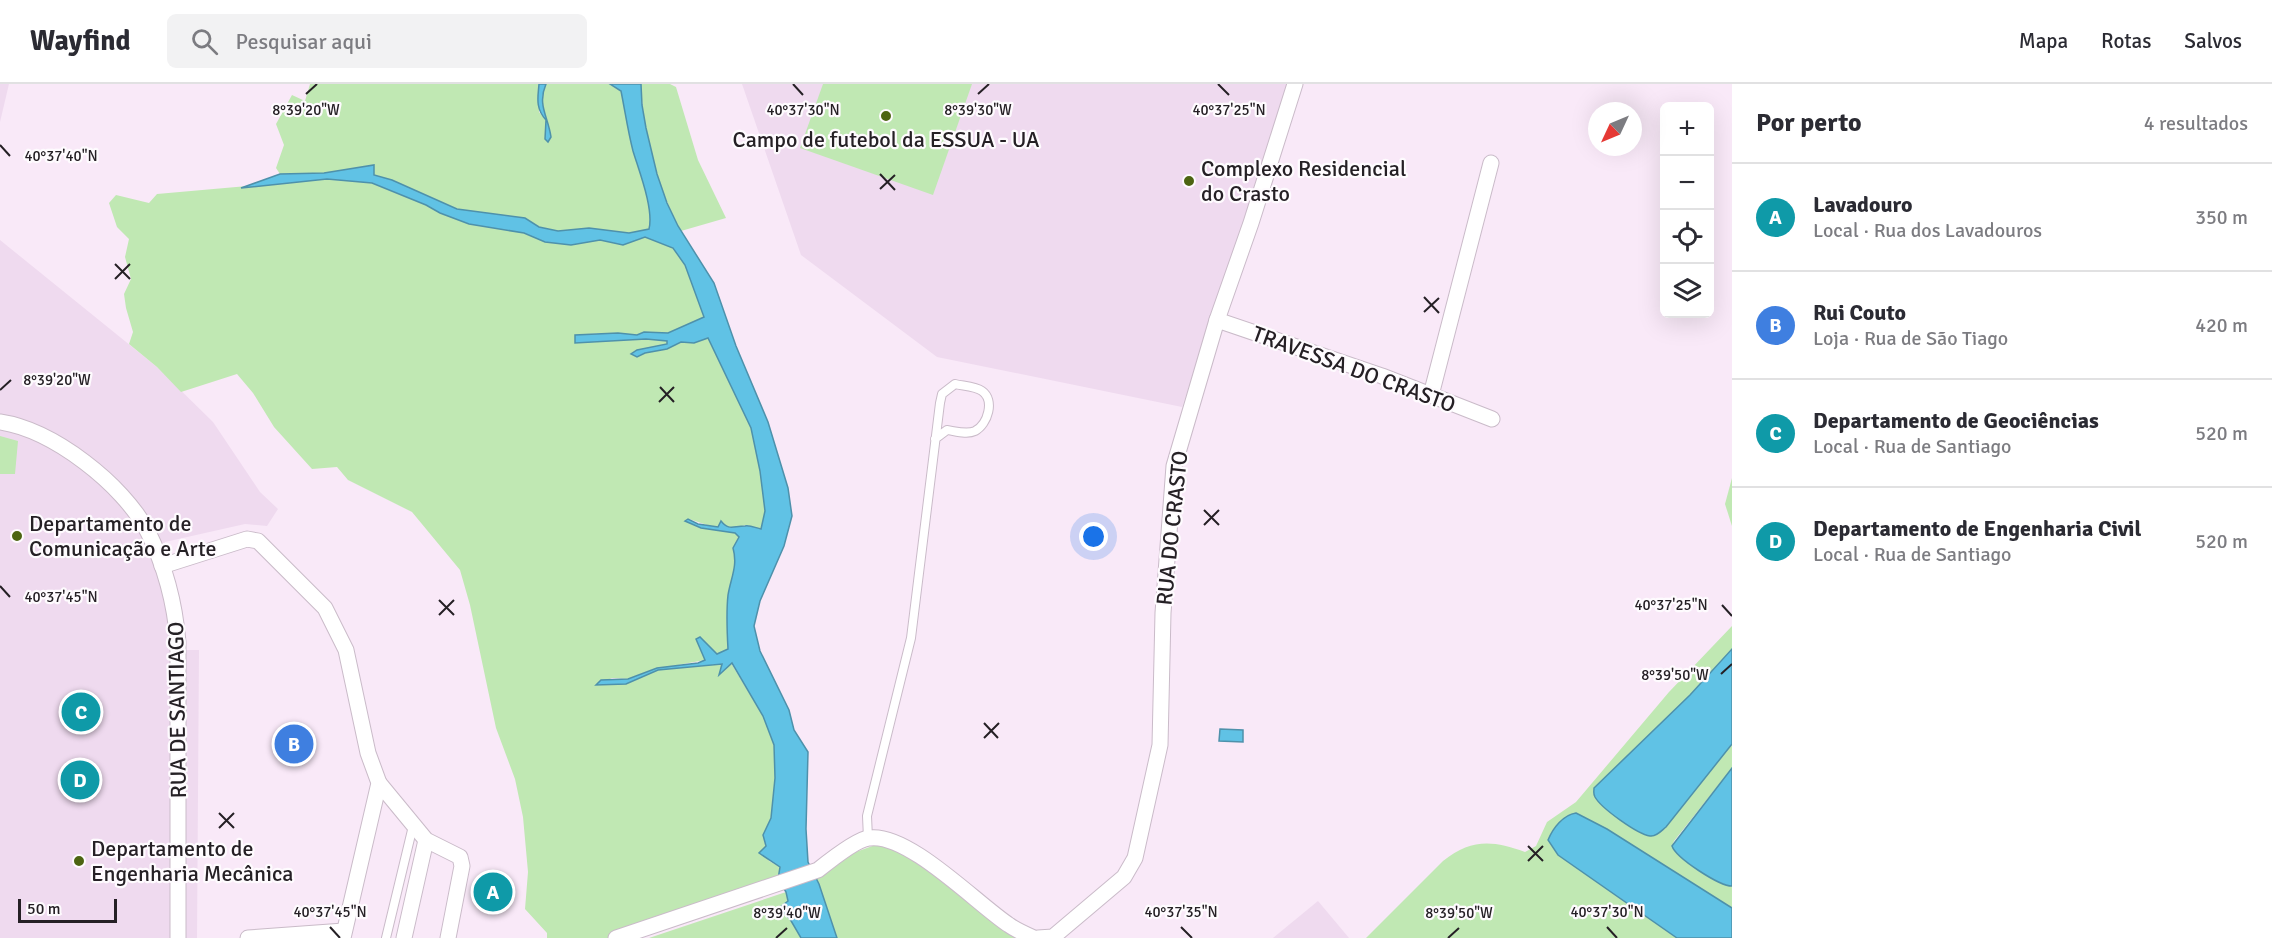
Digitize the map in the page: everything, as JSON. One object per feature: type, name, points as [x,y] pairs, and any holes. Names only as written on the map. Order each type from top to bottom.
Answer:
[{"type":"street","name":"RUA DO CRASTO","points":[[868,838],[896,842],[949,876],[1008,925],[1036,938],[1053,937],[1124,877],[1135,858],[1160,746],[1163,613],[1174,466],[1217,320],[1251,223],[1294,84]]},
{"type":"street","points":[[1431,395],[1491,163]]},
{"type":"street","name":"TRAVESSA DO CRASTO","points":[[1217,320],[1431,395],[1492,419]]},
{"type":"street","name":"RUA DE SANTIAGO","points":[[0,422],[11,423],[46,437],[75,454],[100,474],[123,498],[147,530],[162,566],[175,610],[178,642],[178,938]]},
{"type":"street","points":[[162,566],[247,539],[258,541],[325,608],[346,650],[368,753],[379,783],[426,840],[460,857],[462,866],[448,938]]},
{"type":"street","points":[[248,938],[344,935],[379,783]]},
{"type":"street","points":[[616,938],[818,870],[868,838]]},
{"type":"street","points":[[404,938],[426,840]]},
{"type":"lane","points":[[868,838],[867,816],[911,638],[935,439],[942,394],[955,384],[975,388],[988,397],[990,406],[980,427],[969,432],[947,430],[935,439]]},
{"type":"lane","points":[[386,938],[413,824]]},
{"type":"shaded area","points":[[0,84],[9,84],[0,122]]},
{"type":"shaded area","points":[[742,84],[1289,84],[1182,407],[937,357],[801,255]]},
{"type":"shaded area","points":[[0,240],[157,367],[213,422],[260,492],[278,509],[267,526],[245,524],[165,542],[162,566],[185,650],[199,650],[197,938],[0,938]]},
{"type":"shaded area","points":[[1318,901],[1349,938],[1273,938]]},
{"type":"green space","points":[[310,84],[539,84],[539,112],[546,120],[551,137],[543,104],[546,84],[610,84],[621,91],[633,151],[648,200],[649,229],[629,233],[589,228],[558,231],[539,227],[525,218],[457,209],[392,180],[374,175],[374,165],[324,173],[280,174],[276,168],[284,145],[276,124],[292,95],[305,101]]},
{"type":"green space","points":[[641,84],[670,84],[676,87],[698,160],[726,218],[681,231],[672,214],[653,160],[642,103]]},
{"type":"green space","name":"Campo de futebol da ESSUA - UA","points":[[823,84],[972,84],[933,195],[800,148]]},
{"type":"green space","points":[[327,179],[372,183],[469,224],[524,233],[545,242],[571,245],[600,240],[623,245],[645,237],[673,248],[685,265],[704,317],[668,333],[644,332],[637,335],[618,333],[583,336],[595,342],[646,339],[667,341],[667,344],[637,350],[637,357],[645,353],[667,349],[681,341],[694,343],[708,338],[751,428],[766,511],[761,529],[746,525],[732,529],[710,526],[689,519],[686,521],[695,526],[735,533],[739,537],[733,548],[734,566],[728,595],[728,649],[717,654],[697,639],[705,660],[651,670],[628,679],[612,678],[605,681],[626,684],[658,670],[723,664],[720,673],[731,663],[763,716],[774,745],[775,778],[771,818],[763,835],[769,861],[780,867],[778,879],[710,906],[608,938],[547,938],[547,933],[525,909],[528,872],[523,817],[515,779],[496,728],[470,605],[460,570],[412,512],[348,480],[337,467],[312,469],[274,427],[253,393],[237,374],[181,392],[157,367],[129,344],[133,332],[124,294],[131,279],[125,257],[129,239],[117,227],[109,203],[116,195],[149,203],[157,194]]},
{"type":"green space","points":[[0,436],[18,441],[15,474],[0,474]]},
{"type":"green space","points":[[1732,478],[1732,526],[1725,504]]},
{"type":"green space","points":[[1732,626],[1732,649],[1690,695],[1595,788],[1594,793],[1666,827],[1732,744],[1732,768],[1672,846],[1681,857],[1699,870],[1732,886],[1732,908],[1607,829],[1548,840],[1558,855],[1677,938],[1366,938],[1443,861],[1453,854],[1473,845],[1482,844],[1502,845],[1525,852],[1536,846],[1547,822],[1576,802],[1669,692]]},
{"type":"green space","points":[[878,844],[897,851],[934,872],[1015,938],[837,938],[816,877],[853,853]]},
{"type":"green space","points":[[786,892],[788,902],[780,908],[790,919],[801,938],[649,938]]},
{"type":"water","points":[[539,84],[546,84],[543,104],[551,137],[548,142],[545,139],[546,120],[542,116],[538,102]]},
{"type":"water","points":[[610,84],[641,84],[646,128],[657,174],[667,203],[678,226],[714,283],[736,346],[768,422],[788,488],[792,516],[784,546],[760,601],[754,626],[760,651],[789,710],[794,730],[808,752],[806,829],[808,862],[819,884],[837,938],[801,938],[790,919],[779,908],[788,901],[786,892],[778,879],[780,867],[759,853],[766,846],[763,835],[771,818],[775,778],[774,745],[763,716],[732,663],[719,675],[722,664],[658,670],[626,684],[596,685],[601,680],[628,679],[657,668],[698,663],[705,660],[696,639],[700,637],[717,654],[728,649],[728,595],[734,566],[733,548],[739,537],[735,533],[701,528],[685,521],[688,519],[698,524],[718,527],[721,521],[729,527],[749,526],[761,529],[765,511],[751,428],[708,338],[694,343],[681,342],[667,349],[645,353],[637,357],[631,354],[637,350],[667,344],[667,341],[646,339],[575,343],[575,335],[668,333],[704,317],[685,265],[673,248],[645,237],[623,245],[600,240],[571,245],[545,242],[524,233],[469,224],[372,183],[327,179],[241,188],[280,174],[324,173],[374,165],[374,175],[392,180],[457,209],[525,218],[539,227],[558,231],[589,228],[629,233],[649,229],[648,201],[631,144],[621,91]]},
{"type":"water","points":[[1732,649],[1732,744],[1666,827],[1652,836],[1637,831],[1599,802],[1594,796],[1594,788],[1690,695]]},
{"type":"water","points":[[1220,729],[1243,730],[1243,742],[1219,741]]},
{"type":"water","points":[[1732,768],[1732,886],[1699,870],[1681,857],[1672,846]]},
{"type":"water","points":[[1576,813],[1607,829],[1732,908],[1732,938],[1677,938],[1558,855],[1548,840],[1559,823],[1567,816]]},
{"type":"place","name":"Campo de futebol da ESSUA - UA","points":[[886,116]]},
{"type":"place","name":"Complexo Residencial do Crasto","points":[[1189,181]]},
{"type":"place","name":"Departamento de Comunicação e Arte","points":[[17,536]]},
{"type":"place","name":"Departamento de Geociências","points":[[81,712]]},
{"type":"place","name":"Rui Couto","points":[[294,744]]},
{"type":"place","name":"Departamento de Engenharia Civil","points":[[80,780]]},
{"type":"place","name":"Departamento de Engenharia Mecânica","points":[[79,861]]},
{"type":"place","name":"Lavadouro","points":[[493,892]]}]
